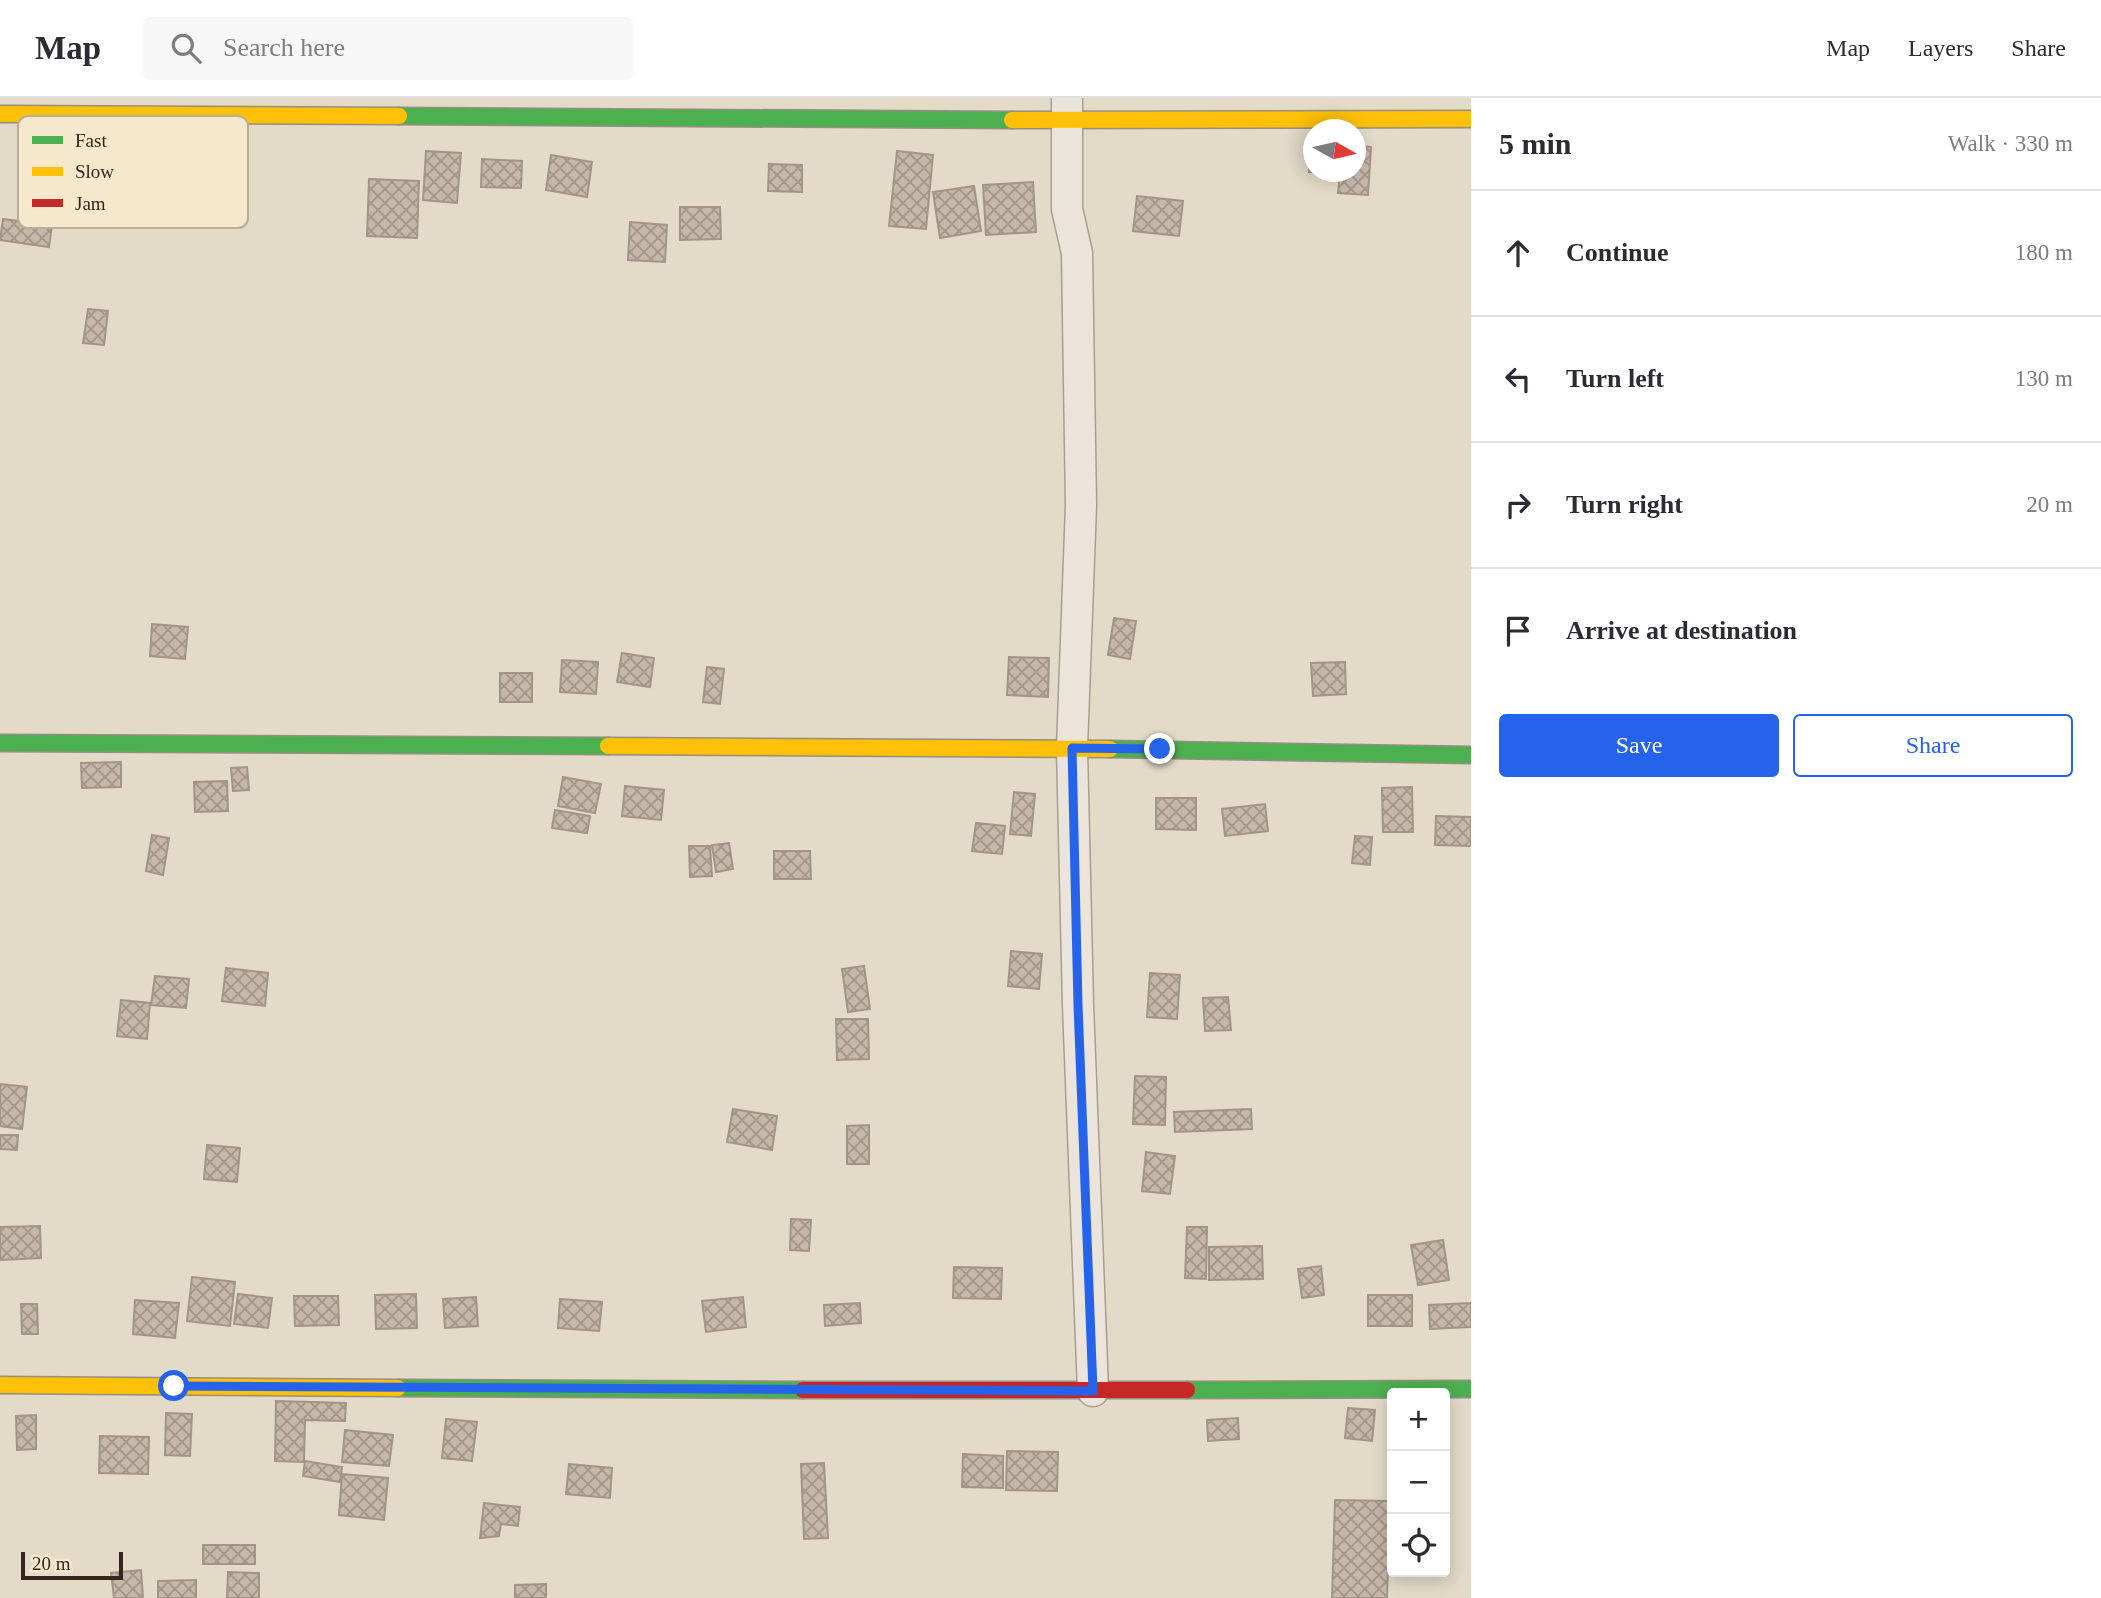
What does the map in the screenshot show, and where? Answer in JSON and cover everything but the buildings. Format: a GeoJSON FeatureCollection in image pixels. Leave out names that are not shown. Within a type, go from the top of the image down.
{"type":"FeatureCollection","features":[{"type":"Feature","properties":{"kind":"street"},"geometry":{"type":"LineString","coordinates":[[1067,109],[1067,209],[1077,254],[1081,505],[1072,748],[1078,1005],[1093,1391]]}},
{"type":"Feature","properties":{"kind":"street"},"geometry":{"type":"LineString","coordinates":[[0,114],[1067,109],[1471,119]]}},
{"type":"Feature","properties":{"kind":"street"},"geometry":{"type":"LineString","coordinates":[[0,743],[1072,748],[1471,755]]}},
{"type":"Feature","properties":{"kind":"street"},"geometry":{"type":"LineString","coordinates":[[0,1385],[1093,1391],[1471,1389]]}},
{"type":"Feature","properties":{"kind":"traffic: fast"},"geometry":{"type":"LineString","coordinates":[[399,116],[1012,120]]}},
{"type":"Feature","properties":{"kind":"traffic: fast"},"geometry":{"type":"LineString","coordinates":[[0,743],[608,746]]}},
{"type":"Feature","properties":{"kind":"traffic: fast"},"geometry":{"type":"LineString","coordinates":[[1110,749],[1471,755]]}},
{"type":"Feature","properties":{"kind":"traffic: fast"},"geometry":{"type":"LineString","coordinates":[[398,1388],[803,1390]]}},
{"type":"Feature","properties":{"kind":"traffic: fast"},"geometry":{"type":"LineString","coordinates":[[1187,1390],[1471,1389]]}},
{"type":"Feature","properties":{"kind":"traffic: slow"},"geometry":{"type":"LineString","coordinates":[[0,114],[399,116]]}},
{"type":"Feature","properties":{"kind":"traffic: slow"},"geometry":{"type":"LineString","coordinates":[[1012,120],[1471,119]]}},
{"type":"Feature","properties":{"kind":"traffic: slow"},"geometry":{"type":"LineString","coordinates":[[608,746],[1110,749]]}},
{"type":"Feature","properties":{"kind":"traffic: slow"},"geometry":{"type":"LineString","coordinates":[[0,1385],[398,1388]]}},
{"type":"Feature","properties":{"kind":"traffic: jam"},"geometry":{"type":"LineString","coordinates":[[803,1390],[1187,1390]]}},
{"type":"Feature","properties":{"kind":"route"},"geometry":{"type":"LineString","coordinates":[[174,1386],[1093,1391],[1078,1005],[1072,748],[1160,749]]}}]}
